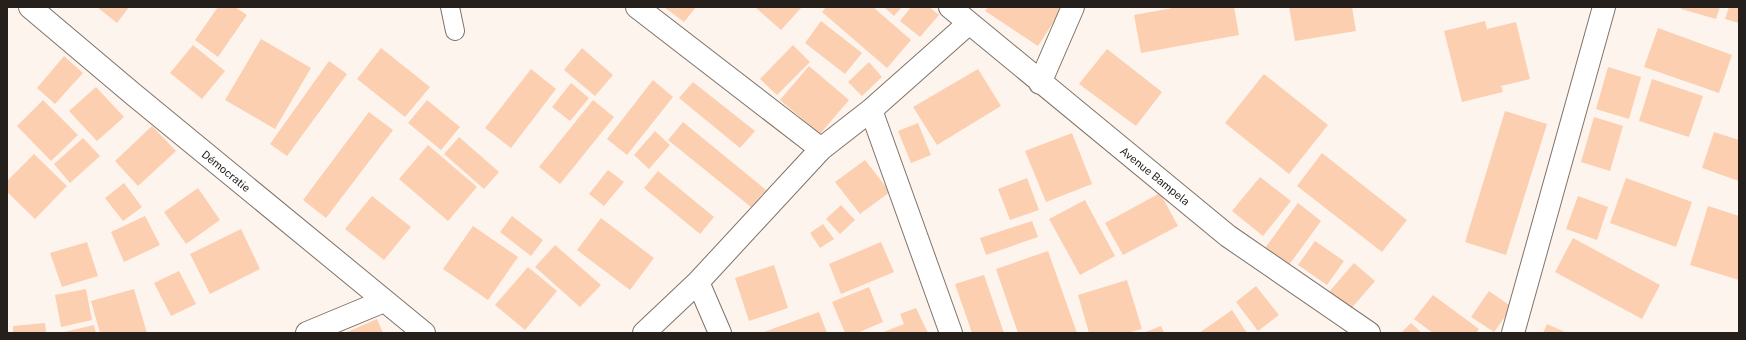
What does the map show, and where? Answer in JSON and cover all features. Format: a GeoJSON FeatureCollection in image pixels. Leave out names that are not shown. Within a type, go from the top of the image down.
{"type":"FeatureCollection","features":[{"type":"Feature","properties":{"kind":"street","name":"Démocratie"},"geometry":{"type":"LineString","coordinates":[[30,7],[139,99],[424,333]]}},
{"type":"Feature","properties":{"kind":"street"},"geometry":{"type":"LineString","coordinates":[[636,7],[821,149]]}},
{"type":"Feature","properties":{"kind":"street","name":"Avenue Bampela"},"geometry":{"type":"LineString","coordinates":[[950,7],[968,24],[1228,236],[1369,333]]}},
{"type":"Feature","properties":{"kind":"street"},"geometry":{"type":"LineString","coordinates":[[1040,83],[1073,7]]}},
{"type":"Feature","properties":{"kind":"street"},"geometry":{"type":"LineString","coordinates":[[1513,333],[1604,7]]}},
{"type":"Feature","properties":{"kind":"street"},"geometry":{"type":"LineString","coordinates":[[644,333],[698,282],[821,149],[871,110],[968,24]]}},
{"type":"Feature","properties":{"kind":"street"},"geometry":{"type":"LineString","coordinates":[[871,110],[951,333]]}},
{"type":"Feature","properties":{"kind":"street"},"geometry":{"type":"LineString","coordinates":[[698,282],[720,333]]}},
{"type":"Feature","properties":{"kind":"street"},"geometry":{"type":"LineString","coordinates":[[307,333],[384,301]]}},
{"type":"Feature","properties":{"kind":"lane"},"geometry":{"type":"LineString","coordinates":[[450,7],[455,30]]}},
{"type":"Feature","properties":{"kind":"building"},"geometry":{"type":"Polygon","coordinates":[[[97,7],[129,7],[117,23],[97,7]]]}},
{"type":"Feature","properties":{"kind":"building"},"geometry":{"type":"Polygon","coordinates":[[[218,7],[235,7],[247,15],[218,57],[195,40],[218,7]]]}},
{"type":"Feature","properties":{"kind":"building"},"geometry":{"type":"Polygon","coordinates":[[[664,7],[696,7],[684,22],[664,7]]]}},
{"type":"Feature","properties":{"kind":"building"},"geometry":{"type":"Polygon","coordinates":[[[755,7],[802,7],[781,30],[755,7]]]}},
{"type":"Feature","properties":{"kind":"building"},"geometry":{"type":"Polygon","coordinates":[[[826,7],[873,7],[911,40],[887,68],[822,12],[826,7]]]}},
{"type":"Feature","properties":{"kind":"building"},"geometry":{"type":"Polygon","coordinates":[[[884,7],[902,7],[894,16],[884,7]]]}},
{"type":"Feature","properties":{"kind":"building"},"geometry":{"type":"Polygon","coordinates":[[[911,7],[929,7],[939,15],[920,37],[900,21],[911,7]]]}},
{"type":"Feature","properties":{"kind":"building"},"geometry":{"type":"Polygon","coordinates":[[[988,7],[1057,7],[1061,10],[1038,46],[985,11],[988,7]]]}},
{"type":"Feature","properties":{"kind":"building"},"geometry":{"type":"Polygon","coordinates":[[[1178,7],[1234,7],[1239,35],[1141,53],[1134,15],[1178,7]]]}},
{"type":"Feature","properties":{"kind":"building"},"geometry":{"type":"Polygon","coordinates":[[[1289,7],[1352,7],[1356,31],[1295,41],[1289,7]]]}},
{"type":"Feature","properties":{"kind":"building"},"geometry":{"type":"Polygon","coordinates":[[[1681,7],[1720,7],[1716,19],[1681,9],[1681,7]]]}},
{"type":"Feature","properties":{"kind":"building"},"geometry":{"type":"Polygon","coordinates":[[[1729,7],[1739,7],[1739,23],[1725,19],[1729,7]]]}},
{"type":"Feature","properties":{"kind":"building"},"geometry":{"type":"Polygon","coordinates":[[[821,21],[862,53],[845,74],[805,43],[821,21]]]}},
{"type":"Feature","properties":{"kind":"building"},"geometry":{"type":"Polygon","coordinates":[[[1485,21],[1487,29],[1516,22],[1530,79],[1501,86],[1503,92],[1462,102],[1444,31],[1485,21]]]}},
{"type":"Feature","properties":{"kind":"building"},"geometry":{"type":"Polygon","coordinates":[[[1658,28],[1732,55],[1719,93],[1644,67],[1658,28]]]}},
{"type":"Feature","properties":{"kind":"building"},"geometry":{"type":"Polygon","coordinates":[[[261,39],[311,68],[275,129],[225,100],[261,39]]]}},
{"type":"Feature","properties":{"kind":"building"},"geometry":{"type":"Polygon","coordinates":[[[193,45],[225,71],[202,99],[170,73],[193,45]]]}},
{"type":"Feature","properties":{"kind":"building"},"geometry":{"type":"Polygon","coordinates":[[[793,45],[810,62],[777,95],[760,79],[793,45]]]}},
{"type":"Feature","properties":{"kind":"building"},"geometry":{"type":"Polygon","coordinates":[[[381,48],[430,87],[405,117],[357,79],[381,48]]]}},
{"type":"Feature","properties":{"kind":"building"},"geometry":{"type":"Polygon","coordinates":[[[582,48],[613,75],[595,96],[564,70],[582,48]]]}},
{"type":"Feature","properties":{"kind":"building"},"geometry":{"type":"Polygon","coordinates":[[[1107,49],[1162,92],[1136,126],[1079,84],[1107,49]]]}},
{"type":"Feature","properties":{"kind":"building"},"geometry":{"type":"Polygon","coordinates":[[[64,56],[83,73],[55,104],[37,88],[64,56]]]}},
{"type":"Feature","properties":{"kind":"building"},"geometry":{"type":"Polygon","coordinates":[[[329,61],[347,74],[287,156],[270,144],[329,61]]]}},
{"type":"Feature","properties":{"kind":"building"},"geometry":{"type":"Polygon","coordinates":[[[869,62],[882,77],[862,96],[848,82],[869,62]]]}},
{"type":"Feature","properties":{"kind":"building"},"geometry":{"type":"Polygon","coordinates":[[[809,66],[849,100],[820,134],[780,100],[809,66]]]}},
{"type":"Feature","properties":{"kind":"building"},"geometry":{"type":"Polygon","coordinates":[[[1608,67],[1641,77],[1629,119],[1596,109],[1608,67]]]}},
{"type":"Feature","properties":{"kind":"building"},"geometry":{"type":"Polygon","coordinates":[[[531,69],[556,89],[511,148],[485,128],[531,69]]]}},
{"type":"Feature","properties":{"kind":"building"},"geometry":{"type":"Polygon","coordinates":[[[978,69],[1001,106],[937,145],[913,107],[978,69]]]}},
{"type":"Feature","properties":{"kind":"building"},"geometry":{"type":"Polygon","coordinates":[[[1264,74],[1328,125],[1289,174],[1225,123],[1264,74]]]}},
{"type":"Feature","properties":{"kind":"building"},"geometry":{"type":"Polygon","coordinates":[[[1652,79],[1703,96],[1689,137],[1639,121],[1652,79]]]}},
{"type":"Feature","properties":{"kind":"building"},"geometry":{"type":"Polygon","coordinates":[[[653,80],[673,97],[627,155],[607,139],[653,80]]]}},
{"type":"Feature","properties":{"kind":"building"},"geometry":{"type":"Polygon","coordinates":[[[693,82],[755,131],[740,148],[679,98],[693,82]]]}},
{"type":"Feature","properties":{"kind":"building"},"geometry":{"type":"Polygon","coordinates":[[[571,83],[589,98],[570,121],[552,107],[571,83]]]}},
{"type":"Feature","properties":{"kind":"building"},"geometry":{"type":"Polygon","coordinates":[[[96,87],[124,117],[97,141],[69,111],[96,87]]]}},
{"type":"Feature","properties":{"kind":"building"},"geometry":{"type":"Polygon","coordinates":[[[43,100],[78,135],[51,161],[17,126],[43,100]]]}},
{"type":"Feature","properties":{"kind":"building"},"geometry":{"type":"Polygon","coordinates":[[[427,100],[460,127],[441,150],[408,123],[427,100]]]}},
{"type":"Feature","properties":{"kind":"building"},"geometry":{"type":"Polygon","coordinates":[[[593,100],[614,117],[560,184],[539,167],[593,100]]]}},
{"type":"Feature","properties":{"kind":"building"},"geometry":{"type":"Polygon","coordinates":[[[1505,111],[1547,124],[1506,255],[1465,242],[1505,111]]]}},
{"type":"Feature","properties":{"kind":"building"},"geometry":{"type":"Polygon","coordinates":[[[369,112],[393,130],[326,218],[303,200],[369,112]]]}},
{"type":"Feature","properties":{"kind":"building"},"geometry":{"type":"Polygon","coordinates":[[[1594,117],[1623,126],[1610,171],[1581,162],[1594,117]]]}},
{"type":"Feature","properties":{"kind":"building"},"geometry":{"type":"Polygon","coordinates":[[[683,122],[766,190],[751,207],[668,140],[683,122]]]}},
{"type":"Feature","properties":{"kind":"building"},"geometry":{"type":"Polygon","coordinates":[[[918,123],[931,155],[911,163],[898,131],[918,123]]]}},
{"type":"Feature","properties":{"kind":"building"},"geometry":{"type":"Polygon","coordinates":[[[152,126],[176,151],[138,186],[115,161],[152,126]]]}},
{"type":"Feature","properties":{"kind":"building"},"geometry":{"type":"Polygon","coordinates":[[[655,131],[670,145],[649,169],[634,155],[655,131]]]}},
{"type":"Feature","properties":{"kind":"building"},"geometry":{"type":"Polygon","coordinates":[[[1714,132],[1739,140],[1739,181],[1702,168],[1714,132]]]}},
{"type":"Feature","properties":{"kind":"building"},"geometry":{"type":"Polygon","coordinates":[[[1072,133],[1092,184],[1046,202],[1025,151],[1072,133]]]}},
{"type":"Feature","properties":{"kind":"building"},"geometry":{"type":"Polygon","coordinates":[[[459,137],[499,172],[484,189],[444,154],[459,137]]]}},
{"type":"Feature","properties":{"kind":"building"},"geometry":{"type":"Polygon","coordinates":[[[83,138],[100,156],[70,183],[54,164],[83,138]]]}},
{"type":"Feature","properties":{"kind":"building"},"geometry":{"type":"Polygon","coordinates":[[[428,145],[477,187],[448,221],[399,179],[428,145]]]}},
{"type":"Feature","properties":{"kind":"building"},"geometry":{"type":"Polygon","coordinates":[[[1322,153],[1407,220],[1382,252],[1297,186],[1322,153]]]}},
{"type":"Feature","properties":{"kind":"building"},"geometry":{"type":"Polygon","coordinates":[[[34,154],[67,186],[35,219],[7,192],[7,181],[34,154]]]}},
{"type":"Feature","properties":{"kind":"building"},"geometry":{"type":"Polygon","coordinates":[[[865,160],[890,192],[860,214],[835,182],[865,160]]]}},
{"type":"Feature","properties":{"kind":"building"},"geometry":{"type":"Polygon","coordinates":[[[608,170],[624,182],[604,206],[589,194],[608,170]]]}},
{"type":"Feature","properties":{"kind":"building"},"geometry":{"type":"Polygon","coordinates":[[[658,171],[714,217],[700,234],[644,188],[658,171]]]}},
{"type":"Feature","properties":{"kind":"building"},"geometry":{"type":"Polygon","coordinates":[[[1260,177],[1291,201],[1263,236],[1232,211],[1260,177]]]}},
{"type":"Feature","properties":{"kind":"building"},"geometry":{"type":"Polygon","coordinates":[[[1027,178],[1039,210],[1010,220],[998,189],[1027,178]]]}},
{"type":"Feature","properties":{"kind":"building"},"geometry":{"type":"Polygon","coordinates":[[[1626,178],[1692,202],[1676,247],[1610,223],[1626,178]]]}},
{"type":"Feature","properties":{"kind":"building"},"geometry":{"type":"Polygon","coordinates":[[[124,183],[142,207],[123,221],[105,198],[124,183]]]}},
{"type":"Feature","properties":{"kind":"building"},"geometry":{"type":"Polygon","coordinates":[[[198,188],[220,220],[186,244],[164,212],[198,188]]]}},
{"type":"Feature","properties":{"kind":"building"},"geometry":{"type":"Polygon","coordinates":[[[1160,193],[1178,226],[1123,255],[1105,223],[1160,193]]]}},
{"type":"Feature","properties":{"kind":"building"},"geometry":{"type":"Polygon","coordinates":[[[372,196],[411,227],[384,260],[345,229],[372,196]]]}},
{"type":"Feature","properties":{"kind":"building"},"geometry":{"type":"Polygon","coordinates":[[[1578,196],[1608,207],[1597,240],[1566,229],[1578,196]]]}},
{"type":"Feature","properties":{"kind":"building"},"geometry":{"type":"Polygon","coordinates":[[[1085,200],[1115,256],[1080,275],[1049,219],[1085,200]]]}},
{"type":"Feature","properties":{"kind":"building"},"geometry":{"type":"Polygon","coordinates":[[[1298,203],[1321,221],[1289,265],[1265,248],[1298,203]]]}},
{"type":"Feature","properties":{"kind":"building"},"geometry":{"type":"Polygon","coordinates":[[[841,205],[855,220],[840,234],[826,219],[841,205]]]}},
{"type":"Feature","properties":{"kind":"building"},"geometry":{"type":"Polygon","coordinates":[[[1708,206],[1739,216],[1739,280],[1690,265],[1708,206]]]}},
{"type":"Feature","properties":{"kind":"building"},"geometry":{"type":"Polygon","coordinates":[[[145,216],[160,245],[124,262],[111,232],[145,216]]]}},
{"type":"Feature","properties":{"kind":"building"},"geometry":{"type":"Polygon","coordinates":[[[512,216],[543,240],[531,256],[500,232],[512,216]]]}},
{"type":"Feature","properties":{"kind":"building"},"geometry":{"type":"Polygon","coordinates":[[[601,218],[654,258],[630,290],[577,250],[601,218]]]}},
{"type":"Feature","properties":{"kind":"building"},"geometry":{"type":"Polygon","coordinates":[[[1032,221],[1038,237],[986,255],[980,238],[1032,221]]]}},
{"type":"Feature","properties":{"kind":"building"},"geometry":{"type":"Polygon","coordinates":[[[823,224],[834,239],[820,248],[810,233],[823,224]]]}},
{"type":"Feature","properties":{"kind":"building"},"geometry":{"type":"Polygon","coordinates":[[[473,226],[518,257],[488,300],[443,269],[473,226]]]}},
{"type":"Feature","properties":{"kind":"building"},"geometry":{"type":"Polygon","coordinates":[[[241,229],[260,269],[210,294],[190,254],[241,229]]]}},
{"type":"Feature","properties":{"kind":"building"},"geometry":{"type":"Polygon","coordinates":[[[1573,238],[1660,285],[1642,319],[1555,272],[1573,238]]]}},
{"type":"Feature","properties":{"kind":"building"},"geometry":{"type":"Polygon","coordinates":[[[1315,241],[1344,261],[1327,285],[1298,265],[1315,241]]]}},
{"type":"Feature","properties":{"kind":"building"},"geometry":{"type":"Polygon","coordinates":[[[87,242],[98,276],[62,287],[50,253],[87,242]]]}},
{"type":"Feature","properties":{"kind":"building"},"geometry":{"type":"Polygon","coordinates":[[[881,242],[894,272],[841,294],[829,264],[881,242]]]}},
{"type":"Feature","properties":{"kind":"building"},"geometry":{"type":"Polygon","coordinates":[[[555,245],[601,285],[580,307],[535,267],[555,245]]]}},
{"type":"Feature","properties":{"kind":"building"},"geometry":{"type":"Polygon","coordinates":[[[1048,251],[1077,333],[1018,333],[996,269],[1048,251]]]}},
{"type":"Feature","properties":{"kind":"building"},"geometry":{"type":"Polygon","coordinates":[[[1354,263],[1375,281],[1350,310],[1329,292],[1354,263]]]}},
{"type":"Feature","properties":{"kind":"building"},"geometry":{"type":"Polygon","coordinates":[[[774,265],[788,308],[749,321],[735,278],[774,265]]]}},
{"type":"Feature","properties":{"kind":"building"},"geometry":{"type":"Polygon","coordinates":[[[528,267],[557,291],[525,330],[495,305],[528,267]]]}},
{"type":"Feature","properties":{"kind":"building"},"geometry":{"type":"Polygon","coordinates":[[[179,271],[196,304],[171,316],[154,283],[179,271]]]}},
{"type":"Feature","properties":{"kind":"building"},"geometry":{"type":"Polygon","coordinates":[[[984,275],[1004,333],[972,333],[955,284],[984,275]]]}},
{"type":"Feature","properties":{"kind":"building"},"geometry":{"type":"Polygon","coordinates":[[[1127,280],[1142,329],[1127,333],[1089,333],[1078,295],[1127,280]]]}},
{"type":"Feature","properties":{"kind":"building"},"geometry":{"type":"Polygon","coordinates":[[[1256,286],[1279,315],[1258,331],[1236,302],[1256,286]]]}},
{"type":"Feature","properties":{"kind":"building"},"geometry":{"type":"Polygon","coordinates":[[[869,287],[883,322],[857,333],[845,333],[832,302],[869,287]]]}},
{"type":"Feature","properties":{"kind":"building"},"geometry":{"type":"Polygon","coordinates":[[[86,289],[92,320],[61,327],[55,295],[86,289]]]}},
{"type":"Feature","properties":{"kind":"building"},"geometry":{"type":"Polygon","coordinates":[[[134,289],[147,333],[100,333],[91,301],[134,289]]]}},
{"type":"Feature","properties":{"kind":"building"},"geometry":{"type":"Polygon","coordinates":[[[1489,291],[1512,307],[1494,332],[1471,317],[1489,291]]]}},
{"type":"Feature","properties":{"kind":"building"},"geometry":{"type":"Polygon","coordinates":[[[1433,295],[1479,329],[1476,333],[1433,333],[1414,319],[1433,295]]]}},
{"type":"Feature","properties":{"kind":"building"},"geometry":{"type":"Polygon","coordinates":[[[916,308],[928,333],[881,333],[904,324],[900,314],[916,308]]]}},
{"type":"Feature","properties":{"kind":"building"},"geometry":{"type":"Polygon","coordinates":[[[1232,310],[1247,333],[1199,333],[1232,310]]]}},
{"type":"Feature","properties":{"kind":"building"},"geometry":{"type":"Polygon","coordinates":[[[819,312],[827,333],[764,332],[819,312]]]}},
{"type":"Feature","properties":{"kind":"building"},"geometry":{"type":"Polygon","coordinates":[[[377,319],[383,333],[345,333],[377,319]]]}},
{"type":"Feature","properties":{"kind":"building"},"geometry":{"type":"Polygon","coordinates":[[[45,323],[46,333],[13,333],[13,326],[45,323]]]}},
{"type":"Feature","properties":{"kind":"building"},"geometry":{"type":"Polygon","coordinates":[[[1411,323],[1422,333],[1401,333],[1411,323]]]}},
{"type":"Feature","properties":{"kind":"building"},"geometry":{"type":"Polygon","coordinates":[[[1547,324],[1567,333],[1543,333],[1547,324]]]}},
{"type":"Feature","properties":{"kind":"building"},"geometry":{"type":"Polygon","coordinates":[[[94,325],[96,333],[64,333],[64,332],[94,325]]]}},
{"type":"Feature","properties":{"kind":"building"},"geometry":{"type":"Polygon","coordinates":[[[1161,326],[1164,333],[1143,333],[1161,326]]]}}]}
